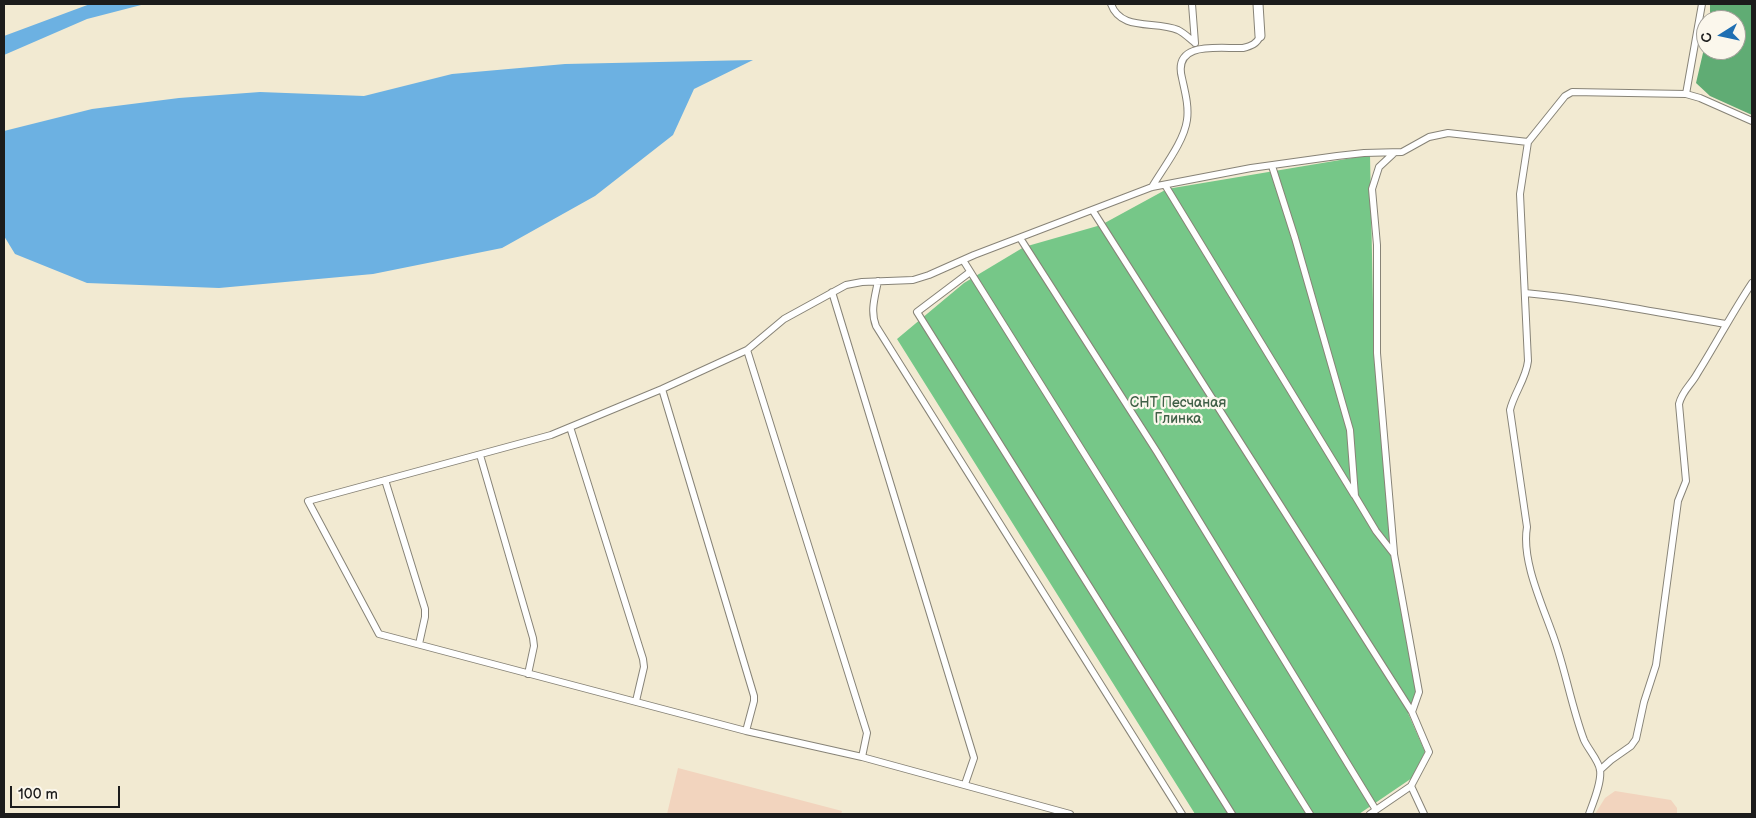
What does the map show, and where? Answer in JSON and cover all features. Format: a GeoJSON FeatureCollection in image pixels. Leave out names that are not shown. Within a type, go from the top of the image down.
{"type":"FeatureCollection","features":[{"type":"Feature","properties":{"kind":"street"},"geometry":{"type":"LineString","coordinates":[[1111,4],[1119,17],[1130,22],[1178,30],[1194,42]]}},
{"type":"Feature","properties":{"kind":"street"},"geometry":{"type":"LineString","coordinates":[[1192,4],[1194,42],[1197,49]]}},
{"type":"Feature","properties":{"kind":"street"},"geometry":{"type":"LineString","coordinates":[[1152,187],[1182,138],[1187,120],[1186,93],[1180,68],[1187,54],[1197,49],[1243,48],[1254,44],[1260,36],[1258,4]]}},
{"type":"Feature","properties":{"kind":"street"},"geometry":{"type":"LineString","coordinates":[[1686,94],[1702,4]]}},
{"type":"Feature","properties":{"kind":"street"},"geometry":{"type":"LineString","coordinates":[[1589,814],[1598,786],[1600,770],[1585,740],[1555,641],[1539,596],[1526,548],[1527,527],[1510,410],[1512,401],[1527,371],[1528,361],[1520,194],[1528,142],[1565,96],[1572,92],[1686,94],[1700,98],[1752,121]]}},
{"type":"Feature","properties":{"kind":"street"},"geometry":{"type":"LineString","coordinates":[[1070,814],[862,757],[746,730],[378,634],[308,501],[551,435],[662,389],[747,350],[784,319],[846,285],[862,282],[913,280],[1152,187],[1252,168],[1346,154],[1394,153],[1409,149],[1429,137],[1448,133],[1528,142]]}},
{"type":"Feature","properties":{"kind":"street"},"geometry":{"type":"LineString","coordinates":[[1394,153],[1379,167],[1372,189],[1377,245],[1377,353],[1394,554],[1419,692],[1412,712]]}},
{"type":"Feature","properties":{"kind":"street"},"geometry":{"type":"LineString","coordinates":[[1272,166],[1350,430],[1355,496]]}},
{"type":"Feature","properties":{"kind":"street"},"geometry":{"type":"LineString","coordinates":[[1164,185],[1376,531],[1394,554]]}},
{"type":"Feature","properties":{"kind":"street"},"geometry":{"type":"LineString","coordinates":[[1020,238],[1157,452],[1373,812],[1411,786],[1429,752],[1412,712],[1093,211]]}},
{"type":"Feature","properties":{"kind":"street"},"geometry":{"type":"LineString","coordinates":[[963,260],[1105,490],[1310,814]]}},
{"type":"Feature","properties":{"kind":"street"},"geometry":{"type":"LineString","coordinates":[[970,272],[918,312],[1232,814]]}},
{"type":"Feature","properties":{"kind":"street"},"geometry":{"type":"LineString","coordinates":[[878,281],[872,307],[872,317],[876,326],[1182,814]]}},
{"type":"Feature","properties":{"kind":"street"},"geometry":{"type":"LineString","coordinates":[[1600,770],[1636,739],[1644,702],[1656,664],[1678,501],[1686,481],[1679,404],[1681,394],[1696,377],[1752,283]]}},
{"type":"Feature","properties":{"kind":"street"},"geometry":{"type":"LineString","coordinates":[[832,292],[974,758],[965,784]]}},
{"type":"Feature","properties":{"kind":"street"},"geometry":{"type":"LineString","coordinates":[[1525,293],[1576,298],[1726,324]]}},
{"type":"Feature","properties":{"kind":"street"},"geometry":{"type":"LineString","coordinates":[[747,350],[866,733],[862,757]]}},
{"type":"Feature","properties":{"kind":"street"},"geometry":{"type":"LineString","coordinates":[[662,389],[754,696],[746,730]]}},
{"type":"Feature","properties":{"kind":"street"},"geometry":{"type":"LineString","coordinates":[[570,427],[643,659],[644,667],[636,701]]}},
{"type":"Feature","properties":{"kind":"street"},"geometry":{"type":"LineString","coordinates":[[480,455],[533,638],[534,646],[528,674]]}},
{"type":"Feature","properties":{"kind":"street"},"geometry":{"type":"LineString","coordinates":[[385,480],[425,609],[419,644]]}},
{"type":"Feature","properties":{"kind":"street"},"geometry":{"type":"LineString","coordinates":[[1411,786],[1424,814]]}},
{"type":"Feature","properties":{"kind":"shaded area"},"geometry":{"type":"Polygon","coordinates":[[[678,768],[842,811],[841,814],[667,814],[678,768]]]}},
{"type":"Feature","properties":{"kind":"shaded area"},"geometry":{"type":"Polygon","coordinates":[[[1615,791],[1671,800],[1677,808],[1677,814],[1595,814],[1605,798],[1615,791]]]}},
{"type":"Feature","properties":{"kind":"green space"},"geometry":{"type":"Polygon","coordinates":[[[1710,4],[1752,4],[1752,115],[1710,96],[1696,83],[1701,60],[1746,60],[1746,10],[1710,10],[1710,4]]]}},
{"type":"Feature","properties":{"kind":"green space","name":"СНТ Песчаная Глинка"},"geometry":{"type":"Polygon","coordinates":[[[1370,155],[1374,354],[1392,557],[1417,693],[1408,713],[1425,752],[1412,778],[1359,814],[1195,814],[897,339],[964,283],[1024,247],[1101,225],[1167,189],[1370,155]]]}},
{"type":"Feature","properties":{"kind":"water"},"geometry":{"type":"Polygon","coordinates":[[[90,4],[145,4],[87,19],[4,55],[4,36],[90,4]]]}},
{"type":"Feature","properties":{"kind":"water"},"geometry":{"type":"Polygon","coordinates":[[[753,60],[694,89],[673,135],[595,196],[502,248],[373,274],[219,288],[87,283],[15,254],[4,236],[4,131],[92,109],[179,98],[260,92],[364,96],[452,74],[565,64],[753,60]]]}}]}
